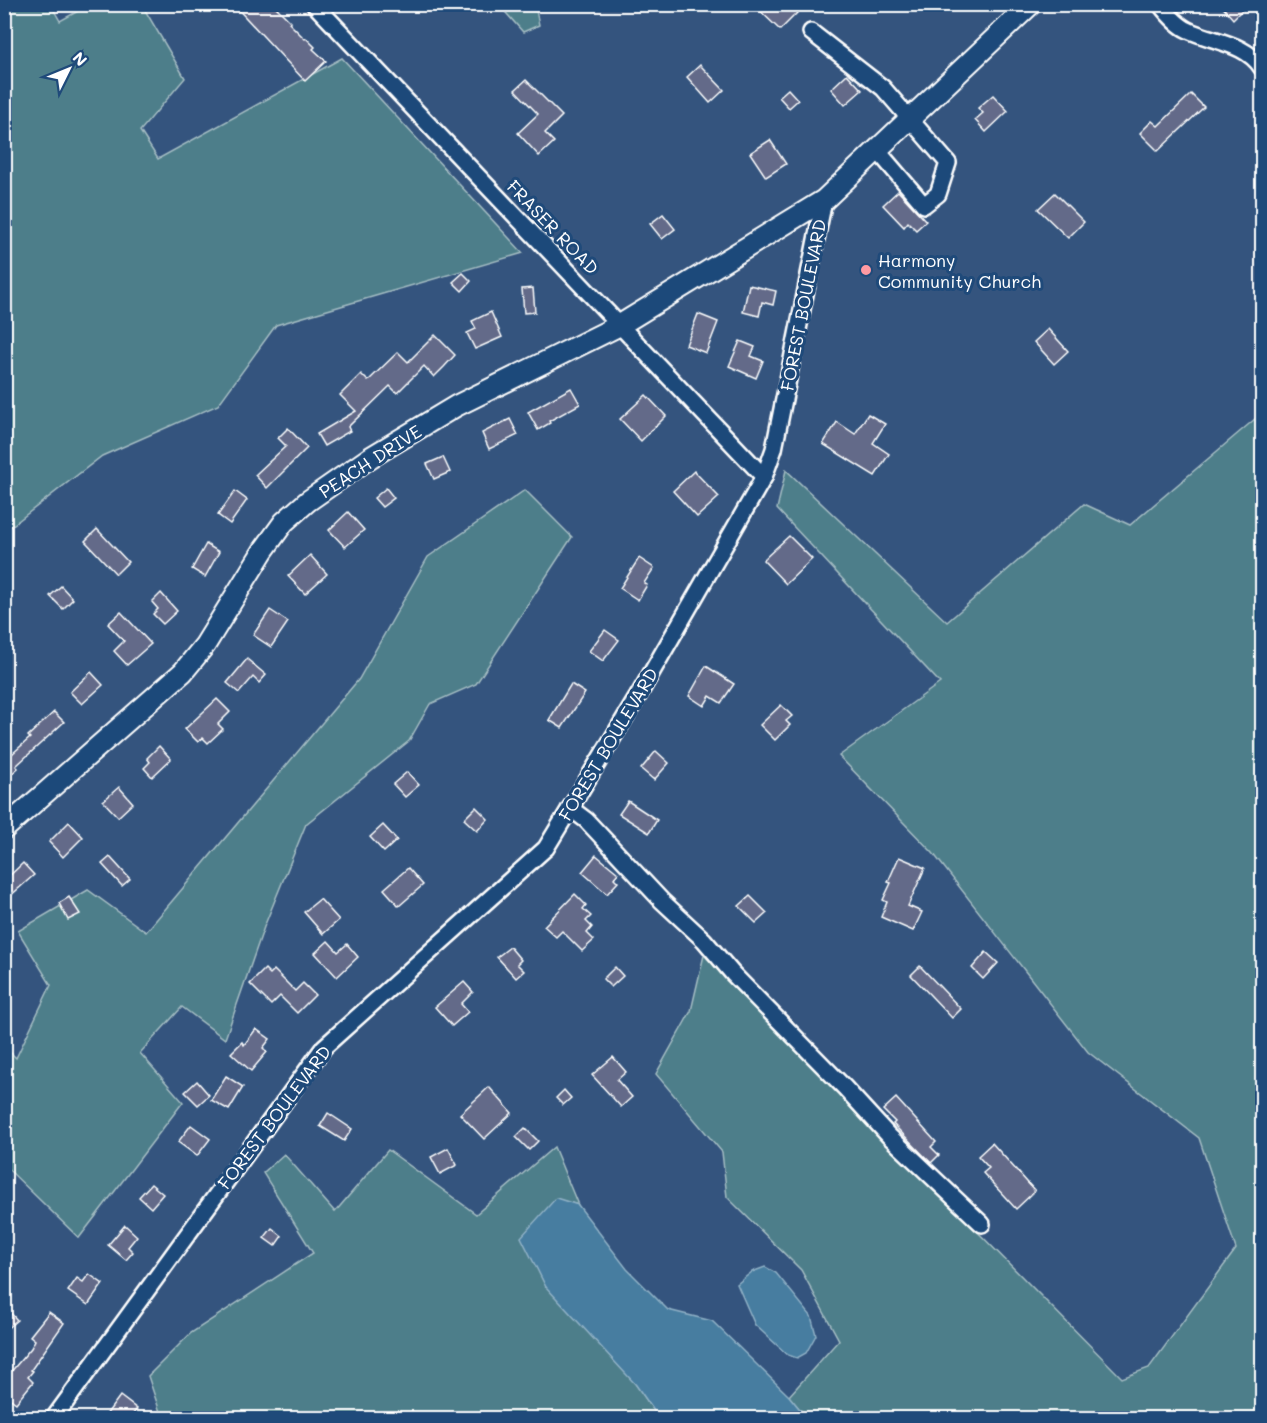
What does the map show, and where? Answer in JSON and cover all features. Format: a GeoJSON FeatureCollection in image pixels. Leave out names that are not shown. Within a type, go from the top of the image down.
{"type":"FeatureCollection","features":[{"type":"Feature","properties":{"kind":"main road","name":"FOREST BOULEVARD"},"geometry":{"type":"LineString","coordinates":[[824,200],[1031,4]]}},
{"type":"Feature","properties":{"kind":"main road","name":"PEACH DRIVE"},"geometry":{"type":"LineString","coordinates":[[4,829],[183,672],[205,645],[263,551],[284,522],[308,501],[371,457],[456,406],[620,325],[824,200]]}},
{"type":"Feature","properties":{"kind":"street","name":"FRASER ROAD"},"geometry":{"type":"LineString","coordinates":[[314,4],[764,477]]}},
{"type":"Feature","properties":{"kind":"street"},"geometry":{"type":"LineString","coordinates":[[1160,4],[1186,30],[1232,44],[1263,68]]}},
{"type":"Feature","properties":{"kind":"street"},"geometry":{"type":"LineString","coordinates":[[811,32],[883,88],[948,163],[938,194],[924,205],[877,150]]}},
{"type":"Feature","properties":{"kind":"street","name":"FOREST BOULEVARD"},"geometry":{"type":"LineString","coordinates":[[54,1419],[324,1047],[546,848],[638,696],[764,477],[776,437],[824,200]]}},
{"type":"Feature","properties":{"kind":"street"},"geometry":{"type":"LineString","coordinates":[[570,808],[586,820],[662,901],[704,940],[733,974],[889,1136],[982,1224]]}},
{"type":"Feature","properties":{"kind":"green space"},"geometry":{"type":"Polygon","coordinates":[[[5,5],[51,5],[60,21],[89,5],[142,5],[185,78],[140,131],[158,159],[342,58],[523,253],[276,325],[218,405],[102,456],[5,531],[5,5]]]}},
{"type":"Feature","properties":{"kind":"green space"},"geometry":{"type":"Polygon","coordinates":[[[499,5],[535,5],[539,25],[523,32],[499,5]]]}},
{"type":"Feature","properties":{"kind":"green space"},"geometry":{"type":"Polygon","coordinates":[[[1262,413],[1262,1418],[807,1418],[789,1396],[839,1340],[801,1270],[727,1197],[722,1152],[656,1074],[691,1011],[704,955],[1122,1378],[1149,1368],[1236,1249],[1199,1138],[1088,1052],[933,853],[839,756],[940,683],[777,509],[786,470],[947,622],[1084,504],[1130,525],[1262,413]]]}},
{"type":"Feature","properties":{"kind":"green space"},"geometry":{"type":"Polygon","coordinates":[[[525,490],[572,537],[476,684],[430,704],[409,741],[306,824],[264,927],[225,1039],[182,1007],[140,1053],[183,1102],[79,1238],[6,1167],[5,1170],[5,1047],[16,1058],[51,985],[18,931],[88,890],[146,932],[359,679],[428,557],[525,490]]]}},
{"type":"Feature","properties":{"kind":"green space"},"geometry":{"type":"Polygon","coordinates":[[[554,1147],[578,1205],[556,1199],[636,1385],[659,1418],[162,1418],[148,1376],[191,1333],[313,1253],[263,1173],[284,1154],[335,1212],[388,1150],[476,1214],[554,1147]]]}},
{"type":"Feature","properties":{"kind":"water"},"geometry":{"type":"Polygon","coordinates":[[[556,1198],[578,1205],[627,1269],[668,1310],[712,1321],[789,1396],[807,1418],[659,1418],[636,1385],[546,1287],[521,1237],[556,1198]]]}},
{"type":"Feature","properties":{"kind":"water"},"geometry":{"type":"Polygon","coordinates":[[[765,1267],[776,1273],[811,1316],[816,1335],[806,1353],[797,1358],[788,1355],[755,1325],[737,1284],[752,1272],[765,1267]]]}},
{"type":"Feature","properties":{"kind":"building"},"geometry":{"type":"Polygon","coordinates":[[[233,4],[273,4],[326,61],[305,81],[233,4]]]}},
{"type":"Feature","properties":{"kind":"building"},"geometry":{"type":"Polygon","coordinates":[[[753,4],[806,4],[780,30],[753,4]]]}},
{"type":"Feature","properties":{"kind":"building"},"geometry":{"type":"Polygon","coordinates":[[[1220,4],[1248,4],[1233,19],[1220,4]]]}},
{"type":"Feature","properties":{"kind":"building"},"geometry":{"type":"Polygon","coordinates":[[[700,65],[724,90],[710,103],[687,77],[700,65]]]}},
{"type":"Feature","properties":{"kind":"building"},"geometry":{"type":"Polygon","coordinates":[[[847,74],[862,90],[845,105],[831,89],[847,74]]]}},
{"type":"Feature","properties":{"kind":"building"},"geometry":{"type":"Polygon","coordinates":[[[526,80],[562,116],[545,133],[554,142],[539,156],[518,133],[538,114],[515,90],[526,80]]]}},
{"type":"Feature","properties":{"kind":"building"},"geometry":{"type":"Polygon","coordinates":[[[788,89],[798,100],[789,108],[779,97],[788,89]]]}},
{"type":"Feature","properties":{"kind":"building"},"geometry":{"type":"Polygon","coordinates":[[[1191,94],[1204,107],[1158,151],[1140,133],[1152,121],[1158,126],[1191,94]]]}},
{"type":"Feature","properties":{"kind":"building"},"geometry":{"type":"Polygon","coordinates":[[[993,95],[1008,111],[986,132],[975,120],[983,113],[978,108],[993,95]]]}},
{"type":"Feature","properties":{"kind":"building"},"geometry":{"type":"Polygon","coordinates":[[[770,140],[786,164],[766,177],[750,153],[770,140]]]}},
{"type":"Feature","properties":{"kind":"building"},"geometry":{"type":"Polygon","coordinates":[[[898,191],[926,221],[916,230],[908,222],[904,227],[883,205],[898,191]]]}},
{"type":"Feature","properties":{"kind":"building"},"geometry":{"type":"Polygon","coordinates":[[[1055,193],[1084,222],[1068,238],[1038,209],[1055,193]]]}},
{"type":"Feature","properties":{"kind":"building"},"geometry":{"type":"Polygon","coordinates":[[[663,214],[675,229],[662,239],[650,224],[663,214]]]}},
{"type":"Feature","properties":{"kind":"building"},"geometry":{"type":"Polygon","coordinates":[[[463,273],[471,281],[462,291],[453,282],[463,273]]]}},
{"type":"Feature","properties":{"kind":"building"},"geometry":{"type":"Polygon","coordinates":[[[749,285],[776,291],[773,305],[762,302],[759,316],[743,312],[749,285]]]}},
{"type":"Feature","properties":{"kind":"building"},"geometry":{"type":"Polygon","coordinates":[[[533,288],[535,312],[524,313],[522,289],[533,288]]]}},
{"type":"Feature","properties":{"kind":"building"},"geometry":{"type":"Polygon","coordinates":[[[491,312],[502,337],[475,349],[467,333],[476,329],[472,321],[491,312]]]}},
{"type":"Feature","properties":{"kind":"building"},"geometry":{"type":"Polygon","coordinates":[[[698,314],[718,322],[706,353],[686,345],[698,314]]]}},
{"type":"Feature","properties":{"kind":"building"},"geometry":{"type":"Polygon","coordinates":[[[1048,329],[1068,351],[1054,364],[1034,342],[1048,329]]]}},
{"type":"Feature","properties":{"kind":"building"},"geometry":{"type":"Polygon","coordinates":[[[435,335],[455,355],[434,377],[424,366],[397,393],[390,386],[348,427],[350,431],[324,446],[317,434],[356,411],[340,395],[361,374],[368,381],[398,352],[408,362],[435,335]]]}},
{"type":"Feature","properties":{"kind":"building"},"geometry":{"type":"Polygon","coordinates":[[[740,341],[755,347],[751,356],[763,361],[756,378],[729,366],[740,341]]]}},
{"type":"Feature","properties":{"kind":"building"},"geometry":{"type":"Polygon","coordinates":[[[571,388],[580,404],[549,421],[550,423],[538,430],[528,412],[571,388]]]}},
{"type":"Feature","properties":{"kind":"building"},"geometry":{"type":"Polygon","coordinates":[[[646,395],[666,416],[641,441],[620,419],[646,395]]]}},
{"type":"Feature","properties":{"kind":"building"},"geometry":{"type":"Polygon","coordinates":[[[868,414],[885,424],[873,443],[889,454],[875,476],[823,444],[837,422],[855,434],[868,414]]]}},
{"type":"Feature","properties":{"kind":"building"},"geometry":{"type":"Polygon","coordinates":[[[510,419],[518,435],[489,449],[482,433],[510,419]]]}},
{"type":"Feature","properties":{"kind":"building"},"geometry":{"type":"Polygon","coordinates":[[[288,428],[307,448],[267,488],[255,475],[286,446],[278,438],[288,428]]]}},
{"type":"Feature","properties":{"kind":"building"},"geometry":{"type":"Polygon","coordinates":[[[443,457],[450,472],[434,479],[427,464],[443,457]]]}},
{"type":"Feature","properties":{"kind":"building"},"geometry":{"type":"Polygon","coordinates":[[[694,471],[719,497],[697,517],[673,491],[694,471]]]}},
{"type":"Feature","properties":{"kind":"building"},"geometry":{"type":"Polygon","coordinates":[[[386,488],[394,498],[382,507],[374,498],[386,488]]]}},
{"type":"Feature","properties":{"kind":"building"},"geometry":{"type":"Polygon","coordinates":[[[235,491],[247,500],[230,524],[218,515],[235,491]]]}},
{"type":"Feature","properties":{"kind":"building"},"geometry":{"type":"Polygon","coordinates":[[[348,512],[364,530],[345,547],[329,530],[348,512]]]}},
{"type":"Feature","properties":{"kind":"building"},"geometry":{"type":"Polygon","coordinates":[[[97,529],[128,562],[116,574],[85,541],[97,529]]]}},
{"type":"Feature","properties":{"kind":"building"},"geometry":{"type":"Polygon","coordinates":[[[789,536],[812,559],[786,584],[763,560],[789,536]]]}},
{"type":"Feature","properties":{"kind":"building"},"geometry":{"type":"Polygon","coordinates":[[[206,544],[219,552],[205,577],[192,569],[206,544]]]}},
{"type":"Feature","properties":{"kind":"building"},"geometry":{"type":"Polygon","coordinates":[[[310,555],[327,574],[305,594],[288,576],[310,555]]]}},
{"type":"Feature","properties":{"kind":"building"},"geometry":{"type":"Polygon","coordinates":[[[639,558],[654,568],[644,583],[647,585],[638,600],[620,588],[639,558]]]}},
{"type":"Feature","properties":{"kind":"building"},"geometry":{"type":"Polygon","coordinates":[[[61,586],[73,599],[63,609],[50,596],[61,586]]]}},
{"type":"Feature","properties":{"kind":"building"},"geometry":{"type":"Polygon","coordinates":[[[161,593],[177,611],[163,624],[153,614],[158,609],[152,602],[161,593]]]}},
{"type":"Feature","properties":{"kind":"building"},"geometry":{"type":"Polygon","coordinates":[[[270,610],[288,622],[271,647],[253,635],[270,610]]]}},
{"type":"Feature","properties":{"kind":"building"},"geometry":{"type":"Polygon","coordinates":[[[121,612],[151,644],[127,665],[114,651],[124,641],[108,624],[121,612]]]}},
{"type":"Feature","properties":{"kind":"building"},"geometry":{"type":"Polygon","coordinates":[[[605,630],[619,640],[603,661],[589,651],[605,630]]]}},
{"type":"Feature","properties":{"kind":"building"},"geometry":{"type":"Polygon","coordinates":[[[247,659],[266,675],[259,683],[253,677],[239,693],[227,683],[247,659]]]}},
{"type":"Feature","properties":{"kind":"building"},"geometry":{"type":"Polygon","coordinates":[[[706,666],[734,684],[721,703],[710,696],[704,706],[689,696],[706,666]]]}},
{"type":"Feature","properties":{"kind":"building"},"geometry":{"type":"Polygon","coordinates":[[[91,672],[103,685],[82,704],[70,692],[91,672]]]}},
{"type":"Feature","properties":{"kind":"building"},"geometry":{"type":"Polygon","coordinates":[[[571,684],[585,693],[562,728],[549,720],[571,684]]]}},
{"type":"Feature","properties":{"kind":"building"},"geometry":{"type":"Polygon","coordinates":[[[217,699],[230,712],[218,724],[223,729],[208,743],[203,738],[198,742],[185,729],[217,699]]]}},
{"type":"Feature","properties":{"kind":"building"},"geometry":{"type":"Polygon","coordinates":[[[781,705],[792,716],[786,721],[790,725],[775,740],[760,725],[781,705]]]}},
{"type":"Feature","properties":{"kind":"building"},"geometry":{"type":"Polygon","coordinates":[[[54,712],[64,722],[16,766],[18,768],[4,781],[4,761],[54,712]]]}},
{"type":"Feature","properties":{"kind":"building"},"geometry":{"type":"Polygon","coordinates":[[[159,746],[171,759],[152,777],[144,768],[150,762],[147,758],[159,746]]]}},
{"type":"Feature","properties":{"kind":"building"},"geometry":{"type":"Polygon","coordinates":[[[656,751],[669,763],[654,780],[641,769],[656,751]]]}},
{"type":"Feature","properties":{"kind":"building"},"geometry":{"type":"Polygon","coordinates":[[[407,772],[419,785],[405,797],[393,784],[407,772]]]}},
{"type":"Feature","properties":{"kind":"building"},"geometry":{"type":"Polygon","coordinates":[[[119,787],[133,803],[118,817],[103,801],[119,787]]]}},
{"type":"Feature","properties":{"kind":"building"},"geometry":{"type":"Polygon","coordinates":[[[628,801],[657,820],[649,833],[619,814],[628,801]]]}},
{"type":"Feature","properties":{"kind":"building"},"geometry":{"type":"Polygon","coordinates":[[[476,807],[488,819],[477,831],[464,819],[476,807]]]}},
{"type":"Feature","properties":{"kind":"building"},"geometry":{"type":"Polygon","coordinates":[[[69,822],[83,837],[63,857],[49,842],[69,822]]]}},
{"type":"Feature","properties":{"kind":"building"},"geometry":{"type":"Polygon","coordinates":[[[383,825],[397,840],[384,852],[370,837],[383,825]]]}},
{"type":"Feature","properties":{"kind":"building"},"geometry":{"type":"Polygon","coordinates":[[[596,855],[618,873],[614,878],[618,882],[607,894],[582,872],[596,855]]]}},
{"type":"Feature","properties":{"kind":"building"},"geometry":{"type":"Polygon","coordinates":[[[110,857],[130,879],[122,886],[102,864],[110,857]]]}},
{"type":"Feature","properties":{"kind":"building"},"geometry":{"type":"Polygon","coordinates":[[[899,857],[925,868],[908,906],[922,912],[913,931],[881,917],[887,902],[883,900],[891,883],[888,882],[899,857]]]}},
{"type":"Feature","properties":{"kind":"building"},"geometry":{"type":"Polygon","coordinates":[[[23,863],[34,875],[9,897],[4,892],[4,881],[23,863]]]}},
{"type":"Feature","properties":{"kind":"building"},"geometry":{"type":"Polygon","coordinates":[[[408,868],[423,885],[399,906],[384,889],[408,868]]]}},
{"type":"Feature","properties":{"kind":"building"},"geometry":{"type":"Polygon","coordinates":[[[575,894],[586,905],[583,909],[591,916],[586,921],[592,927],[587,933],[594,940],[582,951],[562,931],[556,937],[544,926],[575,894]]]}},
{"type":"Feature","properties":{"kind":"building"},"geometry":{"type":"Polygon","coordinates":[[[750,896],[767,913],[756,923],[739,906],[750,896]]]}},
{"type":"Feature","properties":{"kind":"building"},"geometry":{"type":"Polygon","coordinates":[[[69,897],[80,914],[68,920],[59,903],[69,897]]]}},
{"type":"Feature","properties":{"kind":"building"},"geometry":{"type":"Polygon","coordinates":[[[320,899],[339,920],[323,934],[304,912],[320,899]]]}},
{"type":"Feature","properties":{"kind":"building"},"geometry":{"type":"Polygon","coordinates":[[[328,941],[338,952],[347,944],[358,957],[337,977],[315,953],[328,941]]]}},
{"type":"Feature","properties":{"kind":"building"},"geometry":{"type":"Polygon","coordinates":[[[510,947],[521,960],[517,964],[524,971],[516,978],[497,957],[510,947]]]}},
{"type":"Feature","properties":{"kind":"building"},"geometry":{"type":"Polygon","coordinates":[[[986,952],[998,963],[983,979],[972,968],[986,952]]]}},
{"type":"Feature","properties":{"kind":"building"},"geometry":{"type":"Polygon","coordinates":[[[920,966],[961,1009],[952,1018],[911,975],[920,966]]]}},
{"type":"Feature","properties":{"kind":"building"},"geometry":{"type":"Polygon","coordinates":[[[615,967],[623,976],[611,987],[603,979],[615,967]]]}},
{"type":"Feature","properties":{"kind":"building"},"geometry":{"type":"Polygon","coordinates":[[[265,969],[270,974],[274,970],[295,991],[303,983],[315,995],[297,1013],[280,996],[271,1005],[250,984],[265,969]]]}},
{"type":"Feature","properties":{"kind":"building"},"geometry":{"type":"Polygon","coordinates":[[[464,982],[473,992],[461,1004],[468,1012],[452,1026],[435,1007],[464,982]]]}},
{"type":"Feature","properties":{"kind":"building"},"geometry":{"type":"Polygon","coordinates":[[[256,1029],[270,1039],[263,1048],[267,1052],[251,1071],[231,1053],[242,1042],[244,1045],[256,1029]]]}},
{"type":"Feature","properties":{"kind":"building"},"geometry":{"type":"Polygon","coordinates":[[[613,1057],[626,1072],[617,1080],[632,1097],[621,1107],[592,1075],[613,1057]]]}},
{"type":"Feature","properties":{"kind":"building"},"geometry":{"type":"Polygon","coordinates":[[[226,1076],[243,1087],[229,1110],[211,1100],[226,1076]]]}},
{"type":"Feature","properties":{"kind":"building"},"geometry":{"type":"Polygon","coordinates":[[[197,1081],[209,1095],[198,1105],[185,1092],[197,1081]]]}},
{"type":"Feature","properties":{"kind":"building"},"geometry":{"type":"Polygon","coordinates":[[[489,1087],[512,1113],[484,1139],[460,1114],[489,1087]]]}},
{"type":"Feature","properties":{"kind":"building"},"geometry":{"type":"Polygon","coordinates":[[[564,1090],[571,1098],[563,1105],[556,1098],[564,1090]]]}},
{"type":"Feature","properties":{"kind":"building"},"geometry":{"type":"Polygon","coordinates":[[[896,1098],[936,1142],[931,1147],[939,1155],[931,1163],[893,1124],[895,1122],[883,1110],[896,1098]]]}},
{"type":"Feature","properties":{"kind":"building"},"geometry":{"type":"Polygon","coordinates":[[[328,1113],[352,1129],[344,1141],[320,1126],[328,1113]]]}},
{"type":"Feature","properties":{"kind":"building"},"geometry":{"type":"Polygon","coordinates":[[[191,1125],[210,1139],[197,1156],[178,1142],[191,1125]]]}},
{"type":"Feature","properties":{"kind":"building"},"geometry":{"type":"Polygon","coordinates":[[[525,1128],[538,1141],[529,1150],[516,1137],[525,1128]]]}},
{"type":"Feature","properties":{"kind":"building"},"geometry":{"type":"Polygon","coordinates":[[[992,1143],[1035,1191],[1016,1209],[983,1173],[989,1168],[978,1156],[992,1143]]]}},
{"type":"Feature","properties":{"kind":"building"},"geometry":{"type":"Polygon","coordinates":[[[448,1148],[457,1165],[440,1174],[431,1157],[448,1148]]]}},
{"type":"Feature","properties":{"kind":"building"},"geometry":{"type":"Polygon","coordinates":[[[151,1184],[163,1194],[151,1208],[139,1197],[151,1184]]]}},
{"type":"Feature","properties":{"kind":"building"},"geometry":{"type":"Polygon","coordinates":[[[125,1225],[137,1236],[128,1247],[133,1252],[126,1260],[108,1245],[125,1225]]]}},
{"type":"Feature","properties":{"kind":"building"},"geometry":{"type":"Polygon","coordinates":[[[272,1228],[282,1236],[275,1246],[264,1238],[272,1228]]]}},
{"type":"Feature","properties":{"kind":"building"},"geometry":{"type":"Polygon","coordinates":[[[89,1274],[103,1284],[88,1305],[68,1291],[77,1278],[83,1282],[89,1274]]]}},
{"type":"Feature","properties":{"kind":"building"},"geometry":{"type":"Polygon","coordinates":[[[4,1306],[17,1320],[4,1331],[4,1306]]]}},
{"type":"Feature","properties":{"kind":"building"},"geometry":{"type":"Polygon","coordinates":[[[49,1312],[64,1323],[31,1370],[33,1371],[28,1377],[33,1382],[16,1403],[4,1394],[4,1380],[31,1348],[35,1340],[30,1336],[49,1312]]]}},
{"type":"Feature","properties":{"kind":"building"},"geometry":{"type":"Polygon","coordinates":[[[120,1396],[137,1409],[129,1419],[103,1419],[120,1396]]]}},
{"type":"Feature","properties":{"kind":"place","name":"Harmony Community Church"},"geometry":{"type":"Point","coordinates":[866,270]}}]}
